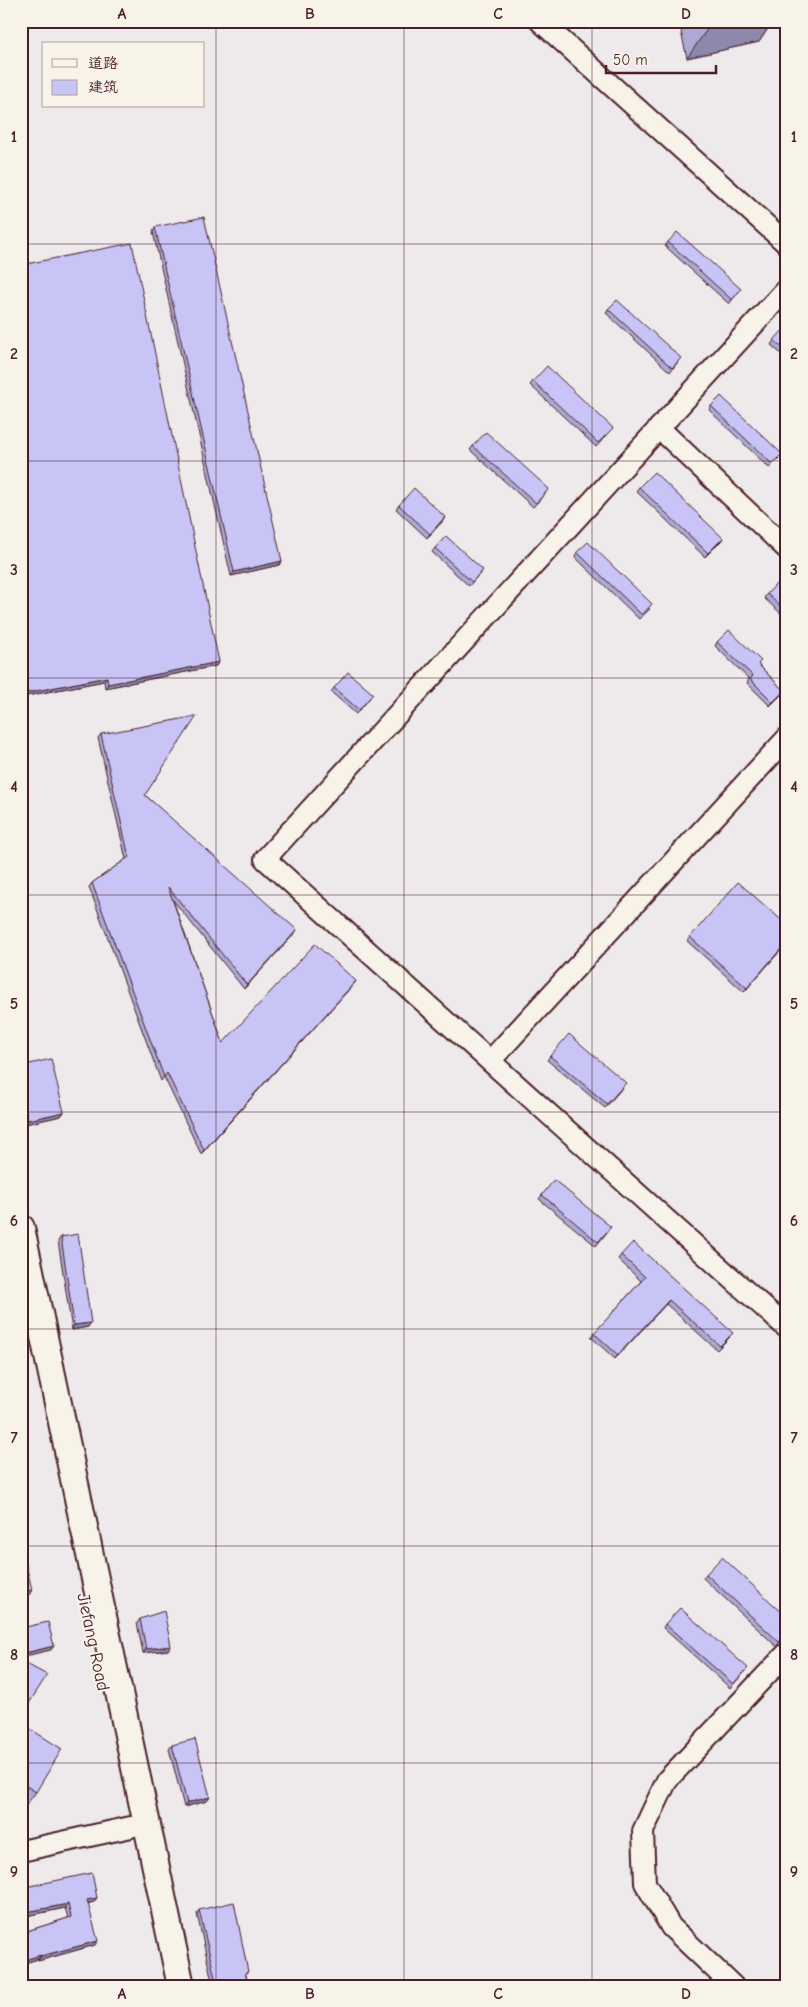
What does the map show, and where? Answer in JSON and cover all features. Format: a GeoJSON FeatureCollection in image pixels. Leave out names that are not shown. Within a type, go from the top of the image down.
{"type":"FeatureCollection","features":[{"type":"Feature","properties":{"kind":"main road"},"geometry":{"type":"LineString","coordinates":[[21,1228],[181,1986]]}},
{"type":"Feature","properties":{"kind":"main road","name":"Jiefang Road"},"geometry":{"type":"LineString","coordinates":[[21,1298],[164,1986]]}},
{"type":"Feature","properties":{"kind":"street"},"geometry":{"type":"LineString","coordinates":[[540,21],[787,244]]}},
{"type":"Feature","properties":{"kind":"street"},"geometry":{"type":"LineString","coordinates":[[787,288],[265,859],[787,1328]]}},
{"type":"Feature","properties":{"kind":"street"},"geometry":{"type":"LineString","coordinates":[[659,428],[787,548]]}},
{"type":"Feature","properties":{"kind":"street"},"geometry":{"type":"LineString","coordinates":[[490,1061],[787,738]]}},
{"type":"Feature","properties":{"kind":"street"},"geometry":{"type":"LineString","coordinates":[[733,1986],[671,1928],[644,1883],[643,1831],[667,1780],[787,1652]]}},
{"type":"Feature","properties":{"kind":"street"},"geometry":{"type":"LineString","coordinates":[[21,1851],[131,1827]]}},
{"type":"Feature","properties":{"kind":"building"},"geometry":{"type":"Polygon","coordinates":[[[204,217],[282,561],[234,572],[155,227],[204,217]]]}},
{"type":"Feature","properties":{"kind":"building"},"geometry":{"type":"Polygon","coordinates":[[[677,232],[741,289],[732,300],[668,242],[677,232]]]}},
{"type":"Feature","properties":{"kind":"building"},"geometry":{"type":"Polygon","coordinates":[[[132,243],[219,662],[108,684],[107,677],[21,694],[21,265],[132,243]]]}},
{"type":"Feature","properties":{"kind":"building"},"geometry":{"type":"Polygon","coordinates":[[[617,300],[681,358],[672,368],[608,309],[617,300]]]}},
{"type":"Feature","properties":{"kind":"building"},"geometry":{"type":"Polygon","coordinates":[[[785,328],[787,330],[787,352],[774,340],[785,328]]]}},
{"type":"Feature","properties":{"kind":"building"},"geometry":{"type":"Polygon","coordinates":[[[547,366],[613,428],[598,443],[533,381],[547,366]]]}},
{"type":"Feature","properties":{"kind":"building"},"geometry":{"type":"Polygon","coordinates":[[[721,396],[782,454],[772,464],[711,406],[721,396]]]}},
{"type":"Feature","properties":{"kind":"building"},"geometry":{"type":"Polygon","coordinates":[[[486,432],[549,489],[536,503],[473,446],[486,432]]]}},
{"type":"Feature","properties":{"kind":"building"},"geometry":{"type":"Polygon","coordinates":[[[654,472],[723,538],[708,553],[639,487],[654,472]]]}},
{"type":"Feature","properties":{"kind":"building"},"geometry":{"type":"Polygon","coordinates":[[[414,488],[445,517],[430,534],[399,505],[414,488]]]}},
{"type":"Feature","properties":{"kind":"building"},"geometry":{"type":"Polygon","coordinates":[[[446,536],[483,570],[472,582],[435,548],[446,536]]]}},
{"type":"Feature","properties":{"kind":"building"},"geometry":{"type":"Polygon","coordinates":[[[588,542],[652,604],[642,615],[577,552],[588,542]]]}},
{"type":"Feature","properties":{"kind":"building"},"geometry":{"type":"Polygon","coordinates":[[[779,581],[787,588],[787,612],[767,594],[779,581]]]}},
{"type":"Feature","properties":{"kind":"building"},"geometry":{"type":"Polygon","coordinates":[[[729,630],[761,661],[758,664],[784,691],[773,702],[750,679],[753,676],[717,642],[729,630]]]}},
{"type":"Feature","properties":{"kind":"building"},"geometry":{"type":"Polygon","coordinates":[[[348,672],[373,694],[359,710],[334,688],[348,672]]]}},
{"type":"Feature","properties":{"kind":"building"},"geometry":{"type":"Polygon","coordinates":[[[197,716],[145,795],[297,930],[247,985],[168,887],[223,1043],[315,944],[356,981],[204,1150],[167,1073],[164,1077],[92,883],[129,857],[101,734],[197,716]]]}},
{"type":"Feature","properties":{"kind":"building"},"geometry":{"type":"Polygon","coordinates":[[[738,882],[787,925],[787,942],[747,988],[690,937],[738,882]]]}},
{"type":"Feature","properties":{"kind":"building"},"geometry":{"type":"Polygon","coordinates":[[[569,1034],[626,1083],[607,1104],[550,1056],[569,1034]]]}},
{"type":"Feature","properties":{"kind":"building"},"geometry":{"type":"Polygon","coordinates":[[[51,1059],[64,1112],[28,1120],[21,1092],[21,1066],[51,1059]]]}},
{"type":"Feature","properties":{"kind":"building"},"geometry":{"type":"Polygon","coordinates":[[[554,1180],[611,1227],[598,1242],[542,1195],[554,1180]]]}},
{"type":"Feature","properties":{"kind":"building"},"geometry":{"type":"Polygon","coordinates":[[[78,1234],[91,1323],[74,1325],[61,1237],[78,1234]]]}},
{"type":"Feature","properties":{"kind":"building"},"geometry":{"type":"Polygon","coordinates":[[[633,1242],[733,1333],[720,1346],[669,1300],[618,1355],[594,1333],[645,1277],[621,1255],[633,1242]]]}},
{"type":"Feature","properties":{"kind":"building"},"geometry":{"type":"Polygon","coordinates":[[[21,1543],[32,1590],[21,1592],[21,1543]]]}},
{"type":"Feature","properties":{"kind":"building"},"geometry":{"type":"Polygon","coordinates":[[[722,1557],[787,1617],[787,1634],[779,1642],[706,1574],[722,1557]]]}},
{"type":"Feature","properties":{"kind":"building"},"geometry":{"type":"Polygon","coordinates":[[[680,1608],[748,1668],[733,1684],[665,1624],[680,1608]]]}},
{"type":"Feature","properties":{"kind":"building"},"geometry":{"type":"Polygon","coordinates":[[[164,1611],[171,1646],[146,1649],[140,1619],[164,1611]]]}},
{"type":"Feature","properties":{"kind":"building"},"geometry":{"type":"Polygon","coordinates":[[[48,1622],[54,1646],[21,1654],[21,1628],[48,1622]]]}},
{"type":"Feature","properties":{"kind":"building"},"geometry":{"type":"Polygon","coordinates":[[[21,1661],[47,1675],[21,1716],[21,1661]]]}},
{"type":"Feature","properties":{"kind":"building"},"geometry":{"type":"Polygon","coordinates":[[[21,1723],[62,1749],[36,1792],[21,1783],[21,1723]]]}},
{"type":"Feature","properties":{"kind":"building"},"geometry":{"type":"Polygon","coordinates":[[[195,1739],[210,1797],[187,1803],[172,1745],[195,1739]]]}},
{"type":"Feature","properties":{"kind":"building"},"geometry":{"type":"Polygon","coordinates":[[[92,1873],[97,1898],[87,1900],[98,1941],[21,1961],[21,1933],[71,1917],[68,1904],[21,1913],[21,1888],[92,1873]]]}},
{"type":"Feature","properties":{"kind":"building"},"geometry":{"type":"Polygon","coordinates":[[[234,1902],[248,1972],[245,1973],[249,1986],[217,1986],[199,1910],[234,1902]]]}},
{"type":"Feature","properties":{"kind":"building"},"geometry":{"type":"Polygon","coordinates":[[[71,1981],[72,1986],[41,1986],[71,1981]]]}}]}
